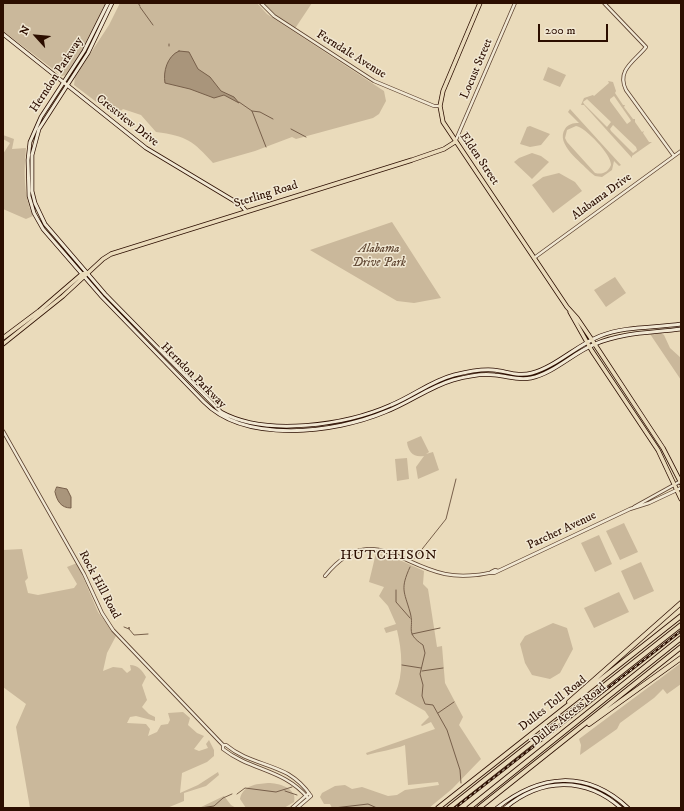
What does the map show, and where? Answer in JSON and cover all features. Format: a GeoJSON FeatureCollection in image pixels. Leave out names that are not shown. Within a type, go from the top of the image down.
{"type":"FeatureCollection","features":[{"type":"Feature","properties":{"kind":"highway"},"geometry":{"type":"LineString","coordinates":[[559,712],[681,603]]}},
{"type":"Feature","properties":{"kind":"highway","name":"Dulles Toll Road"},"geometry":{"type":"LineString","coordinates":[[439,808],[681,616]]}},
{"type":"Feature","properties":{"kind":"highway","name":"Dulles Access Road"},"geometry":{"type":"LineString","coordinates":[[448,808],[681,626]]}},
{"type":"Feature","properties":{"kind":"highway","name":"Dulles Access Road"},"geometry":{"type":"LineString","coordinates":[[469,808],[681,638]]}},
{"type":"Feature","properties":{"kind":"highway"},"geometry":{"type":"LineString","coordinates":[[479,808],[681,647]]}},
{"type":"Feature","properties":{"kind":"highway"},"geometry":{"type":"LineString","coordinates":[[562,742],[681,658]]}},
{"type":"Feature","properties":{"kind":"main road","name":"Herndon Parkway"},"geometry":{"type":"LineString","coordinates":[[108,3],[84,51],[43,121],[36,138],[32,160],[33,195],[36,208],[45,224],[105,294],[215,407],[233,418],[269,424],[310,426],[346,420],[381,410],[436,382],[467,372],[488,370],[513,374],[532,373],[587,342],[613,332],[681,324]]}},
{"type":"Feature","properties":{"kind":"main road","name":"Herndon Parkway"},"geometry":{"type":"LineString","coordinates":[[112,3],[90,49],[39,121],[32,137],[28,160],[29,196],[32,209],[40,225],[83,276],[213,411],[231,421],[258,427],[307,430],[344,425],[387,412],[434,387],[461,378],[487,374],[516,379],[533,378],[589,346],[623,335],[681,328]]}},
{"type":"Feature","properties":{"kind":"main road","name":"Elden Street"},"geometry":{"type":"LineString","coordinates":[[480,3],[444,88],[440,106],[443,122],[570,312],[589,346],[655,446],[681,499]]}},
{"type":"Feature","properties":{"kind":"main road","name":"Crestview Drive"},"geometry":{"type":"LineString","coordinates":[[3,34],[146,148],[241,205],[246,211]]}},
{"type":"Feature","properties":{"kind":"main road","name":"Sterling Road"},"geometry":{"type":"LineString","coordinates":[[87,273],[106,256],[116,252],[433,153],[455,142]]}},
{"type":"Feature","properties":{"kind":"main road"},"geometry":{"type":"LineString","coordinates":[[3,338],[87,273]]}},
{"type":"Feature","properties":{"kind":"main road"},"geometry":{"type":"LineString","coordinates":[[3,344],[46,311],[83,276]]}},
{"type":"Feature","properties":{"kind":"main road","name":"Elden Street"},"geometry":{"type":"LineString","coordinates":[[570,312],[577,318],[595,344],[659,443],[681,482]]}},
{"type":"Feature","properties":{"kind":"main road"},"geometry":{"type":"LineString","coordinates":[[497,808],[516,794],[533,786],[564,780],[580,782],[596,787],[613,796],[628,808]]}},
{"type":"Feature","properties":{"kind":"main road"},"geometry":{"type":"LineString","coordinates":[[505,808],[520,797],[534,790],[562,785],[581,786],[594,790],[610,799],[621,808]]}},
{"type":"Feature","properties":{"kind":"street","name":"Ferndale Avenue"},"geometry":{"type":"LineString","coordinates":[[261,3],[274,16],[374,82],[434,106],[440,106]]}},
{"type":"Feature","properties":{"kind":"street","name":"Locust Street"},"geometry":{"type":"LineString","coordinates":[[455,142],[515,3]]}},
{"type":"Feature","properties":{"kind":"street"},"geometry":{"type":"LineString","coordinates":[[604,3],[646,47],[625,69],[624,84],[626,90],[674,156]]}},
{"type":"Feature","properties":{"kind":"street","name":"Alabama Drive"},"geometry":{"type":"LineString","coordinates":[[534,258],[681,151]]}},
{"type":"Feature","properties":{"kind":"street","name":"Rock Hill Road"},"geometry":{"type":"LineString","coordinates":[[3,432],[84,574],[106,620],[141,661],[223,745],[223,749],[236,758],[284,778],[294,784],[307,797],[310,794],[289,775],[250,760],[226,745],[223,745]]}},
{"type":"Feature","properties":{"kind":"street","name":"Parcher Avenue"},"geometry":{"type":"LineString","coordinates":[[325,576],[337,564],[350,555],[364,550],[378,549],[392,553],[444,574],[470,576],[491,572],[496,573],[632,508],[681,482]]}},
{"type":"Feature","properties":{"kind":"street","name":"Parcher Avenue"},"geometry":{"type":"LineString","coordinates":[[632,508],[649,503],[681,488]]}},
{"type":"Feature","properties":{"kind":"street"},"geometry":{"type":"LineString","coordinates":[[292,808],[307,797]]}},
{"type":"Feature","properties":{"kind":"street"},"geometry":{"type":"LineString","coordinates":[[297,808],[307,797]]}},
{"type":"Feature","properties":{"kind":"green space"},"geometry":{"type":"Polygon","coordinates":[[[3,3],[111,3],[104,6],[87,43],[66,75],[62,76],[3,31],[3,3]]]}},
{"type":"Feature","properties":{"kind":"green space"},"geometry":{"type":"Polygon","coordinates":[[[120,3],[257,3],[267,14],[384,91],[386,101],[379,114],[373,118],[296,139],[292,137],[255,151],[213,163],[200,149],[189,141],[175,135],[156,132],[141,115],[123,109],[115,116],[74,85],[75,77],[109,25],[120,3]]]}},
{"type":"Feature","properties":{"kind":"green space"},"geometry":{"type":"Polygon","coordinates":[[[262,3],[312,3],[294,30],[274,16],[262,3]]]}},
{"type":"Feature","properties":{"kind":"green space"},"geometry":{"type":"Polygon","coordinates":[[[548,67],[566,75],[560,87],[543,80],[548,67]]]}},
{"type":"Feature","properties":{"kind":"green space"},"geometry":{"type":"Polygon","coordinates":[[[608,81],[613,82],[616,91],[615,93],[623,105],[625,105],[624,107],[633,119],[635,119],[635,122],[642,132],[644,131],[643,133],[649,142],[652,142],[632,156],[632,158],[584,105],[581,105],[584,98],[594,96],[609,83],[608,81]],[[614,96],[610,99],[610,101],[627,124],[631,121],[614,96]],[[587,99],[583,102],[607,127],[611,122],[587,99]],[[613,125],[610,129],[633,153],[637,150],[636,147],[613,125]]]}},
{"type":"Feature","properties":{"kind":"green space"},"geometry":{"type":"Polygon","coordinates":[[[570,109],[621,165],[619,166],[614,161],[612,170],[602,177],[595,176],[575,158],[563,141],[563,135],[566,127],[571,124],[579,123],[568,112],[570,109]],[[576,126],[567,130],[565,138],[567,142],[595,173],[600,174],[605,172],[611,165],[610,160],[597,142],[576,126]]]}},
{"type":"Feature","properties":{"kind":"green space"},"geometry":{"type":"Polygon","coordinates":[[[530,126],[550,134],[541,145],[530,147],[520,144],[527,127],[530,126]]]}},
{"type":"Feature","properties":{"kind":"green space"},"geometry":{"type":"Polygon","coordinates":[[[3,135],[14,139],[12,149],[26,148],[26,191],[27,200],[33,216],[26,219],[3,209],[3,154],[10,143],[3,139],[3,135]]]}},
{"type":"Feature","properties":{"kind":"green space"},"geometry":{"type":"Polygon","coordinates":[[[532,153],[541,156],[549,162],[532,179],[514,162],[519,158],[532,153]]]}},
{"type":"Feature","properties":{"kind":"green space"},"geometry":{"type":"Polygon","coordinates":[[[559,173],[575,182],[582,191],[553,213],[532,185],[543,177],[559,173]]]}},
{"type":"Feature","properties":{"kind":"green space","name":"Alabama Drive Park"},"geometry":{"type":"Polygon","coordinates":[[[392,222],[441,298],[414,303],[397,301],[310,250],[392,222]]]}},
{"type":"Feature","properties":{"kind":"green space"},"geometry":{"type":"Polygon","coordinates":[[[615,277],[626,293],[606,307],[594,290],[615,277]]]}},
{"type":"Feature","properties":{"kind":"green space"},"geometry":{"type":"Polygon","coordinates":[[[661,333],[664,335],[670,348],[681,358],[681,380],[650,334],[661,333]]]}},
{"type":"Feature","properties":{"kind":"green space"},"geometry":{"type":"Polygon","coordinates":[[[421,436],[429,452],[426,454],[433,452],[439,470],[418,479],[416,467],[424,456],[414,455],[410,451],[407,442],[421,436]]]}},
{"type":"Feature","properties":{"kind":"green space"},"geometry":{"type":"Polygon","coordinates":[[[407,458],[409,479],[397,481],[395,459],[407,458]]]}},
{"type":"Feature","properties":{"kind":"green space"},"geometry":{"type":"Polygon","coordinates":[[[624,523],[638,552],[620,560],[606,531],[624,523]]]}},
{"type":"Feature","properties":{"kind":"green space"},"geometry":{"type":"Polygon","coordinates":[[[599,535],[612,564],[595,572],[581,543],[599,535]]]}},
{"type":"Feature","properties":{"kind":"green space"},"geometry":{"type":"Polygon","coordinates":[[[22,549],[28,578],[25,581],[28,593],[38,595],[74,588],[77,584],[67,567],[77,563],[98,612],[116,636],[107,653],[103,671],[113,667],[122,668],[127,673],[131,670],[130,665],[133,665],[140,668],[146,677],[142,685],[147,700],[142,707],[149,714],[155,717],[155,721],[136,716],[130,717],[127,723],[146,724],[150,729],[148,736],[157,732],[161,725],[168,724],[170,720],[168,713],[183,712],[190,718],[188,725],[197,733],[204,736],[194,749],[199,751],[208,748],[206,744],[209,740],[214,750],[214,756],[207,762],[182,773],[180,793],[198,785],[218,772],[219,775],[206,786],[184,793],[184,801],[167,808],[30,808],[16,727],[26,704],[3,687],[3,550],[22,549]]]}},
{"type":"Feature","properties":{"kind":"green space"},"geometry":{"type":"Polygon","coordinates":[[[376,553],[393,557],[424,571],[423,584],[428,589],[437,647],[442,646],[445,683],[463,717],[459,725],[481,759],[452,789],[429,808],[332,808],[330,804],[324,804],[320,797],[322,793],[335,786],[345,785],[352,789],[362,787],[388,796],[397,795],[405,790],[439,785],[438,782],[408,785],[405,745],[367,755],[366,753],[435,729],[431,722],[422,726],[421,725],[429,717],[425,711],[395,694],[400,679],[401,670],[400,646],[397,630],[386,633],[384,628],[396,624],[388,606],[379,596],[384,587],[369,582],[376,553]]]}},
{"type":"Feature","properties":{"kind":"green space"},"geometry":{"type":"Polygon","coordinates":[[[641,562],[654,591],[634,600],[621,571],[641,562]]]}},
{"type":"Feature","properties":{"kind":"green space"},"geometry":{"type":"Polygon","coordinates":[[[619,592],[629,612],[594,628],[584,608],[619,592]]]}},
{"type":"Feature","properties":{"kind":"green space"},"geometry":{"type":"Polygon","coordinates":[[[553,623],[567,628],[573,649],[560,673],[550,679],[532,675],[525,663],[520,644],[525,636],[553,623]]]}},
{"type":"Feature","properties":{"kind":"green space"},"geometry":{"type":"Polygon","coordinates":[[[681,663],[681,684],[667,694],[663,689],[654,698],[620,723],[617,729],[580,755],[581,745],[579,739],[681,663]]]}},
{"type":"Feature","properties":{"kind":"green space"},"geometry":{"type":"Polygon","coordinates":[[[268,783],[286,787],[293,793],[294,802],[284,808],[246,808],[240,799],[244,791],[251,786],[268,783]]]}},
{"type":"Feature","properties":{"kind":"green space"},"geometry":{"type":"Polygon","coordinates":[[[224,796],[231,805],[236,808],[199,808],[224,796]]]}},
{"type":"Feature","properties":{"kind":"shaded area"},"geometry":{"type":"Polygon","coordinates":[[[179,51],[189,52],[198,69],[210,77],[221,91],[234,97],[239,103],[224,95],[214,98],[190,89],[165,83],[165,69],[171,57],[179,51]]]}},
{"type":"Feature","properties":{"kind":"shaded area"},"geometry":{"type":"Polygon","coordinates":[[[57,487],[67,489],[71,497],[71,508],[65,507],[58,501],[55,492],[57,487]]]}},
{"type":"Feature","properties":{"kind":"waterway"},"geometry":{"type":"LineString","coordinates":[[140,7],[153,25]]}},
{"type":"Feature","properties":{"kind":"waterway"},"geometry":{"type":"LineString","coordinates":[[239,102],[252,111],[266,147]]}},
{"type":"Feature","properties":{"kind":"waterway"},"geometry":{"type":"LineString","coordinates":[[252,111],[260,112],[273,119]]}},
{"type":"Feature","properties":{"kind":"waterway"},"geometry":{"type":"LineString","coordinates":[[291,129],[306,137]]}},
{"type":"Feature","properties":{"kind":"waterway"},"geometry":{"type":"LineString","coordinates":[[415,558],[446,519],[456,479]]}},
{"type":"Feature","properties":{"kind":"waterway"},"geometry":{"type":"LineString","coordinates":[[410,567],[405,580],[404,590],[410,612],[411,630],[417,641],[423,645],[425,653],[420,674],[423,685],[422,696],[425,704],[433,705],[447,730],[460,770],[461,783]]}},
{"type":"Feature","properties":{"kind":"waterway"},"geometry":{"type":"LineString","coordinates":[[396,590],[396,602],[410,618]]}},
{"type":"Feature","properties":{"kind":"waterway"},"geometry":{"type":"LineString","coordinates":[[124,627],[129,629],[129,627],[134,635],[148,634]]}},
{"type":"Feature","properties":{"kind":"waterway"},"geometry":{"type":"LineString","coordinates":[[412,634],[440,628]]}},
{"type":"Feature","properties":{"kind":"waterway"},"geometry":{"type":"LineString","coordinates":[[402,665],[421,668]]}},
{"type":"Feature","properties":{"kind":"waterway"},"geometry":{"type":"LineString","coordinates":[[422,671],[443,668]]}},
{"type":"Feature","properties":{"kind":"waterway"},"geometry":{"type":"LineString","coordinates":[[438,713],[454,702]]}},
{"type":"Feature","properties":{"kind":"waterway"},"geometry":{"type":"LineString","coordinates":[[237,794],[245,788],[276,792],[292,787]]}},
{"type":"Feature","properties":{"kind":"waterway"},"geometry":{"type":"LineString","coordinates":[[285,791],[297,795]]}},
{"type":"Feature","properties":{"kind":"waterway"},"geometry":{"type":"LineString","coordinates":[[201,808],[214,806],[223,798],[232,794]]}},
{"type":"Feature","properties":{"kind":"waterway"},"geometry":{"type":"LineString","coordinates":[[334,808],[368,804],[377,808]]}},
{"type":"Feature","properties":{"kind":"railway"},"geometry":{"type":"LineString","coordinates":[[455,808],[681,631]]}},
{"type":"Feature","properties":{"kind":"district","name":"HUTCHISON"},"geometry":{"type":"Point","coordinates":[389,556]}}]}
